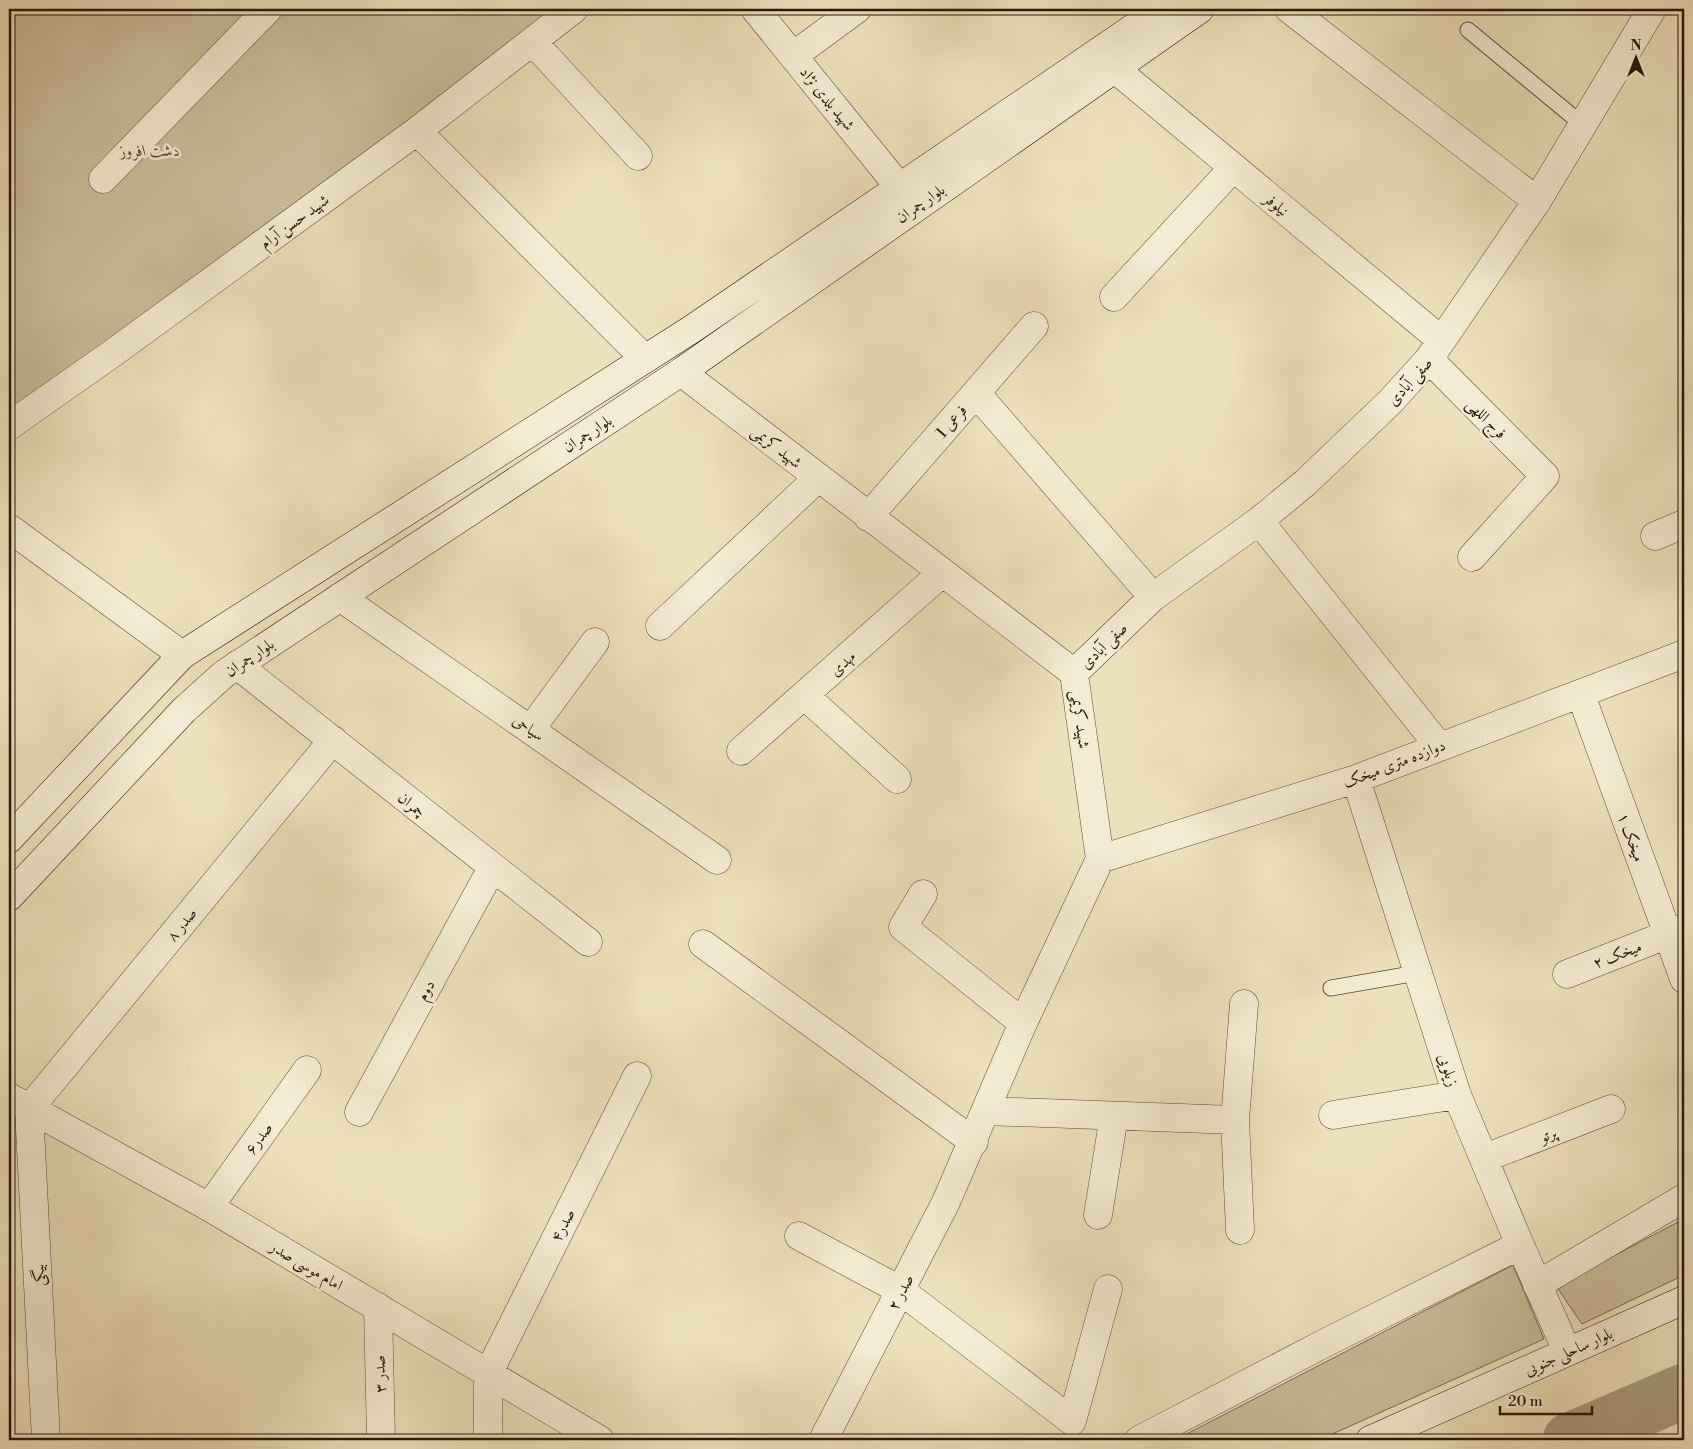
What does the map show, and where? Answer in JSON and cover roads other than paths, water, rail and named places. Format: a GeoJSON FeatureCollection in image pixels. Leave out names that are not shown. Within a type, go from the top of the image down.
{"type":"FeatureCollection","features":[{"type":"Feature","properties":{"kind":"street"},"geometry":{"type":"LineString","coordinates":[[103,179],[268,9]]}},
{"type":"Feature","properties":{"kind":"street","name":"شهید حسن آرام"},"geometry":{"type":"LineString","coordinates":[[9,426],[113,353],[417,131],[534,42],[574,9]]}},
{"type":"Feature","properties":{"kind":"street","name":"شهید بلدی نژاد"},"geometry":{"type":"LineString","coordinates":[[755,9],[900,188]]}},
{"type":"Feature","properties":{"kind":"street"},"geometry":{"type":"LineString","coordinates":[[794,56],[857,9]]}},
{"type":"Feature","properties":{"kind":"street","name":"بلوار چمران"},"geometry":{"type":"LineString","coordinates":[[9,839],[182,655],[645,360],[1161,9]]}},
{"type":"Feature","properties":{"kind":"street","name":"بلوار چمران"},"geometry":{"type":"LineString","coordinates":[[9,897],[184,710],[209,686],[237,665],[681,372],[1200,9]]}},
{"type":"Feature","properties":{"kind":"street"},"geometry":{"type":"LineString","coordinates":[[1289,9],[1537,201]]}},
{"type":"Feature","properties":{"kind":"street","name":"صفی آبادی"},"geometry":{"type":"LineString","coordinates":[[1074,672],[1153,597],[1259,521],[1305,483],[1348,443],[1435,350],[1537,201],[1652,9]]}},
{"type":"Feature","properties":{"kind":"street"},"geometry":{"type":"LineString","coordinates":[[534,42],[638,156]]}},
{"type":"Feature","properties":{"kind":"street","name":"نیلوفر"},"geometry":{"type":"LineString","coordinates":[[1114,68],[1233,168],[1435,350]]}},
{"type":"Feature","properties":{"kind":"street"},"geometry":{"type":"LineString","coordinates":[[417,131],[645,360]]}},
{"type":"Feature","properties":{"kind":"street"},"geometry":{"type":"LineString","coordinates":[[1114,297],[1233,168]]}},
{"type":"Feature","properties":{"kind":"street","name":"فرعی 1"},"geometry":{"type":"LineString","coordinates":[[868,516],[1034,326]]}},
{"type":"Feature","properties":{"kind":"street","name":"فرج اللهی"},"geometry":{"type":"LineString","coordinates":[[1435,350],[1545,476],[1472,558]]}},
{"type":"Feature","properties":{"kind":"street","name":"شهید کریمی"},"geometry":{"type":"LineString","coordinates":[[681,372],[1074,672],[1100,859]]}},
{"type":"Feature","properties":{"kind":"street"},"geometry":{"type":"LineString","coordinates":[[976,393],[1153,597]]}},
{"type":"Feature","properties":{"kind":"street"},"geometry":{"type":"LineString","coordinates":[[660,626],[818,478]]}},
{"type":"Feature","properties":{"kind":"street"},"geometry":{"type":"LineString","coordinates":[[1259,521],[1439,746]]}},
{"type":"Feature","properties":{"kind":"street"},"geometry":{"type":"LineString","coordinates":[[1655,536],[1684,524]]}},
{"type":"Feature","properties":{"kind":"street"},"geometry":{"type":"LineString","coordinates":[[9,528],[182,655]]}},
{"type":"Feature","properties":{"kind":"street","name":"مهدی"},"geometry":{"type":"LineString","coordinates":[[742,751],[942,573]]}},
{"type":"Feature","properties":{"kind":"street","name":"سیاحی"},"geometry":{"type":"LineString","coordinates":[[340,597],[717,860]]}},
{"type":"Feature","properties":{"kind":"street"},"geometry":{"type":"LineString","coordinates":[[531,729],[595,642]]}},
{"type":"Feature","properties":{"kind":"street","name":"دوازده متری میخک"},"geometry":{"type":"LineString","coordinates":[[1100,859],[1356,779],[1684,654]]}},
{"type":"Feature","properties":{"kind":"street","name":"چمران"},"geometry":{"type":"LineString","coordinates":[[237,665],[588,942]]}},
{"type":"Feature","properties":{"kind":"street","name":"میخک ۱"},"geometry":{"type":"LineString","coordinates":[[1581,694],[1676,931],[1684,979]]}},
{"type":"Feature","properties":{"kind":"street"},"geometry":{"type":"LineString","coordinates":[[805,696],[898,780]]}},
{"type":"Feature","properties":{"kind":"street","name":"صدر ۸"},"geometry":{"type":"LineString","coordinates":[[19,1103],[333,740]]}},
{"type":"Feature","properties":{"kind":"street","name":"زیلویی"},"geometry":{"type":"LineString","coordinates":[[1356,779],[1457,1095],[1485,1158],[1520,1246],[1567,1351]]}},
{"type":"Feature","properties":{"kind":"street"},"geometry":{"type":"LineString","coordinates":[[703,944],[974,1142],[1023,1024],[1100,859]]}},
{"type":"Feature","properties":{"kind":"street","name":"دوم"},"geometry":{"type":"LineString","coordinates":[[359,1112],[492,868]]}},
{"type":"Feature","properties":{"kind":"street"},"geometry":{"type":"LineString","coordinates":[[923,894],[903,927],[1023,1024]]}},
{"type":"Feature","properties":{"kind":"street","name":"میخک ۲"},"geometry":{"type":"LineString","coordinates":[[1567,974],[1676,931]]}},
{"type":"Feature","properties":{"kind":"street"},"geometry":{"type":"LineString","coordinates":[[1240,1230],[1236,1120],[1244,1004]]}},
{"type":"Feature","properties":{"kind":"street","name":"صدر۶"},"geometry":{"type":"LineString","coordinates":[[209,1207],[307,1070]]}},
{"type":"Feature","properties":{"kind":"street","name":"صدر۴"},"geometry":{"type":"LineString","coordinates":[[488,1374],[637,1076]]}},
{"type":"Feature","properties":{"kind":"street"},"geometry":{"type":"LineString","coordinates":[[1333,1114],[1457,1095]]}},
{"type":"Feature","properties":{"kind":"street","name":"امام موسی صدر"},"geometry":{"type":"LineString","coordinates":[[19,1103],[209,1207],[600,1440]]}},
{"type":"Feature","properties":{"kind":"street","name":"بیگی"},"geometry":{"type":"LineString","coordinates":[[19,1103],[46,1440]]}},
{"type":"Feature","properties":{"kind":"street","name":"پرتو"},"geometry":{"type":"LineString","coordinates":[[1485,1158],[1611,1109]]}},
{"type":"Feature","properties":{"kind":"street"},"geometry":{"type":"LineString","coordinates":[[986,1111],[1236,1120]]}},
{"type":"Feature","properties":{"kind":"street"},"geometry":{"type":"LineString","coordinates":[[1098,1215],[1114,1116]]}},
{"type":"Feature","properties":{"kind":"street","name":"صدر ۲"},"geometry":{"type":"LineString","coordinates":[[823,1440],[946,1202],[974,1142]]}},
{"type":"Feature","properties":{"kind":"street"},"geometry":{"type":"LineString","coordinates":[[1537,1285],[1684,1198]]}},
{"type":"Feature","properties":{"kind":"street"},"geometry":{"type":"LineString","coordinates":[[799,1236],[900,1290],[1072,1422],[1108,1289]]}},
{"type":"Feature","properties":{"kind":"street"},"geometry":{"type":"LineString","coordinates":[[1139,1440],[1316,1347],[1520,1246]]}},
{"type":"Feature","properties":{"kind":"street","name":"بلوار ساحلی جنوبی"},"geometry":{"type":"LineString","coordinates":[[1370,1440],[1684,1300]]}},
{"type":"Feature","properties":{"kind":"street","name":"صدر ۳"},"geometry":{"type":"LineString","coordinates":[[378,1307],[381,1440]]}},
{"type":"Feature","properties":{"kind":"street"},"geometry":{"type":"LineString","coordinates":[[488,1374],[488,1440]]}},
{"type":"Feature","properties":{"kind":"lane"},"geometry":{"type":"LineString","coordinates":[[1468,30],[1583,125]]}},
{"type":"Feature","properties":{"kind":"lane"},"geometry":{"type":"LineString","coordinates":[[1331,988],[1417,973]]}},
{"type":"Feature","properties":{"kind":"waterway"},"geometry":{"type":"LineString","coordinates":[[1570,1440],[1684,1391]]}},
{"type":"Feature","properties":{"kind":"park label","name":"دشت افروز"},"geometry":{"type":"Point","coordinates":[150,150]}}]}
